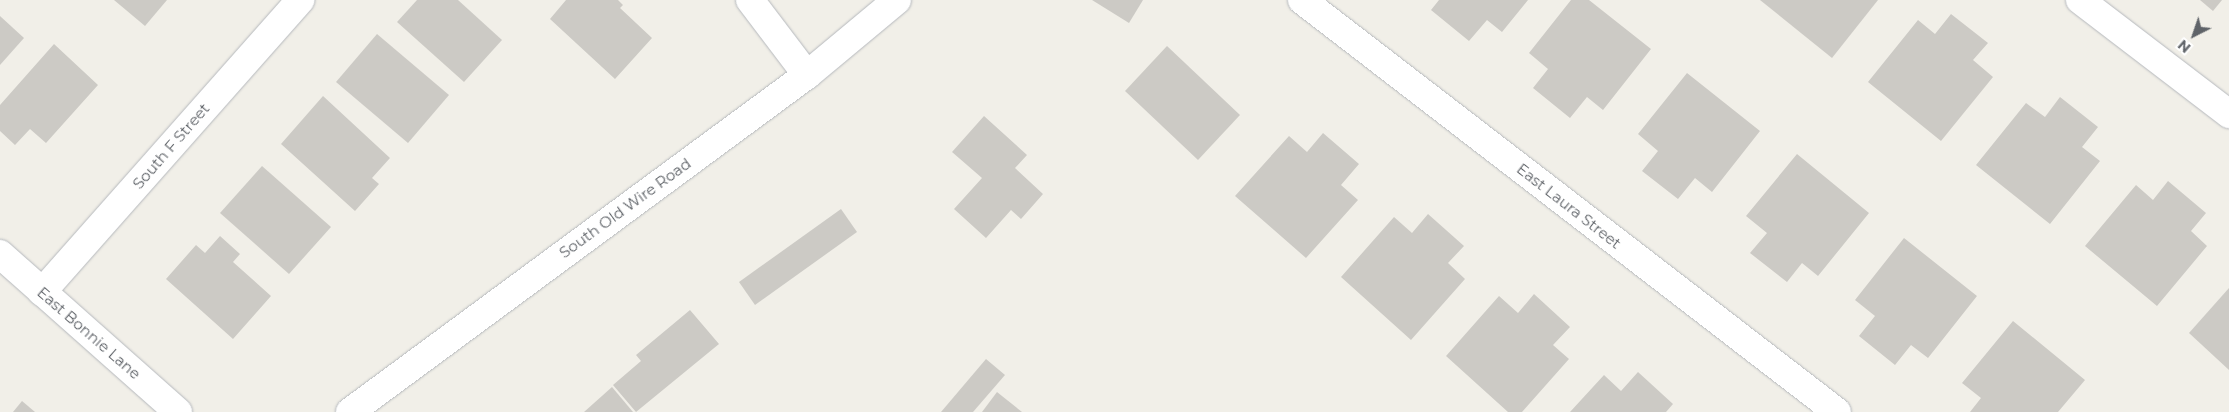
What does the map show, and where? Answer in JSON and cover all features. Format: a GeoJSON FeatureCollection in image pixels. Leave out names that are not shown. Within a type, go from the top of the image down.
{"type":"FeatureCollection","features":[{"type":"Feature","properties":{"kind":"street","name":"South F Street"},"geometry":{"type":"LineString","coordinates":[[42,292],[300,0]]}},
{"type":"Feature","properties":{"kind":"street"},"geometry":{"type":"LineString","coordinates":[[750,0],[807,75]]}},
{"type":"Feature","properties":{"kind":"street","name":"South Old Wire Road"},"geometry":{"type":"LineString","coordinates":[[350,412],[807,75],[897,0]]}},
{"type":"Feature","properties":{"kind":"street","name":"East Laura Street"},"geometry":{"type":"LineString","coordinates":[[1302,0],[1837,412]]}},
{"type":"Feature","properties":{"kind":"street"},"geometry":{"type":"LineString","coordinates":[[2080,0],[2229,114]]}},
{"type":"Feature","properties":{"kind":"street","name":"East Bonnie Lane"},"geometry":{"type":"LineString","coordinates":[[0,254],[178,412]]}},
{"type":"Feature","properties":{"kind":"building"},"geometry":{"type":"Polygon","coordinates":[[[114,0],[167,0],[145,26],[114,0]]]}},
{"type":"Feature","properties":{"kind":"building"},"geometry":{"type":"Polygon","coordinates":[[[417,0],[458,0],[502,40],[464,82],[397,22],[417,0]]]}},
{"type":"Feature","properties":{"kind":"building"},"geometry":{"type":"Polygon","coordinates":[[[566,0],[618,0],[623,5],[620,8],[652,38],[615,79],[550,19],[566,0]]]}},
{"type":"Feature","properties":{"kind":"building"},"geometry":{"type":"Polygon","coordinates":[[[1092,0],[1143,0],[1129,23],[1092,0]]]}},
{"type":"Feature","properties":{"kind":"building"},"geometry":{"type":"Polygon","coordinates":[[[1439,0],[1528,0],[1502,32],[1487,20],[1469,41],[1431,10],[1439,0]]]}},
{"type":"Feature","properties":{"kind":"building"},"geometry":{"type":"Polygon","coordinates":[[[1571,0],[1589,0],[1651,49],[1603,110],[1587,97],[1570,118],[1533,88],[1548,69],[1529,53],[1571,0]]]}},
{"type":"Feature","properties":{"kind":"building"},"geometry":{"type":"Polygon","coordinates":[[[1760,0],[1878,0],[1832,58],[1760,0]]]}},
{"type":"Feature","properties":{"kind":"building"},"geometry":{"type":"Polygon","coordinates":[[[2200,0],[2222,0],[2213,11],[2200,0]]]}},
{"type":"Feature","properties":{"kind":"building"},"geometry":{"type":"Polygon","coordinates":[[[1951,14],[1988,43],[1973,60],[1993,77],[1941,141],[1868,82],[1918,20],[1935,34],[1951,14]]]}},
{"type":"Feature","properties":{"kind":"building"},"geometry":{"type":"Polygon","coordinates":[[[0,16],[24,38],[0,65],[0,16]]]}},
{"type":"Feature","properties":{"kind":"building"},"geometry":{"type":"Polygon","coordinates":[[[377,34],[449,95],[408,143],[336,82],[377,34]]]}},
{"type":"Feature","properties":{"kind":"building"},"geometry":{"type":"Polygon","coordinates":[[[54,44],[98,85],[46,143],[30,129],[15,145],[0,131],[0,105],[54,44]]]}},
{"type":"Feature","properties":{"kind":"building"},"geometry":{"type":"Polygon","coordinates":[[[1167,46],[1240,115],[1198,160],[1125,91],[1167,46]]]}},
{"type":"Feature","properties":{"kind":"building"},"geometry":{"type":"Polygon","coordinates":[[[1687,73],[1760,131],[1712,192],[1695,178],[1678,199],[1642,171],[1658,151],[1638,134],[1687,73]]]}},
{"type":"Feature","properties":{"kind":"building"},"geometry":{"type":"Polygon","coordinates":[[[323,96],[390,158],[372,178],[379,184],[355,211],[281,144],[323,96]]]}},
{"type":"Feature","properties":{"kind":"building"},"geometry":{"type":"Polygon","coordinates":[[[2060,97],[2098,127],[2082,147],[2100,161],[2050,224],[1976,165],[2026,103],[2045,117],[2060,97]]]}},
{"type":"Feature","properties":{"kind":"building"},"geometry":{"type":"Polygon","coordinates":[[[984,116],[1027,155],[1015,168],[1043,194],[1021,219],[1011,210],[986,238],[954,209],[982,178],[952,152],[984,116]]]}},
{"type":"Feature","properties":{"kind":"building"},"geometry":{"type":"Polygon","coordinates":[[[1323,133],[1359,164],[1341,185],[1358,200],[1306,258],[1235,196],[1289,136],[1307,152],[1323,133]]]}},
{"type":"Feature","properties":{"kind":"building"},"geometry":{"type":"Polygon","coordinates":[[[1797,154],[1869,213],[1818,276],[1802,263],[1787,282],[1750,253],[1767,233],[1746,216],[1797,154]]]}},
{"type":"Feature","properties":{"kind":"building"},"geometry":{"type":"Polygon","coordinates":[[[262,166],[331,227],[289,274],[220,213],[262,166]]]}},
{"type":"Feature","properties":{"kind":"building"},"geometry":{"type":"Polygon","coordinates":[[[2168,181],[2206,213],[2191,231],[2207,246],[2157,306],[2085,246],[2136,185],[2153,200],[2168,181]]]}},
{"type":"Feature","properties":{"kind":"building"},"geometry":{"type":"Polygon","coordinates":[[[841,209],[857,232],[755,305],[739,282],[841,209]]]}},
{"type":"Feature","properties":{"kind":"building"},"geometry":{"type":"Polygon","coordinates":[[[1428,214],[1464,246],[1448,263],[1465,279],[1411,340],[1341,277],[1394,217],[1412,233],[1428,214]]]}},
{"type":"Feature","properties":{"kind":"building"},"geometry":{"type":"Polygon","coordinates":[[[220,236],[240,254],[233,262],[271,296],[233,339],[166,279],[196,245],[205,253],[220,236]]]}},
{"type":"Feature","properties":{"kind":"building"},"geometry":{"type":"Polygon","coordinates":[[[1904,238],[1977,296],[1928,358],[1911,345],[1895,365],[1859,336],[1875,316],[1855,300],[1904,238]]]}},
{"type":"Feature","properties":{"kind":"building"},"geometry":{"type":"Polygon","coordinates":[[[2229,288],[2229,370],[2189,333],[2229,288]]]}},
{"type":"Feature","properties":{"kind":"building"},"geometry":{"type":"Polygon","coordinates":[[[1534,294],[1570,327],[1553,345],[1569,359],[1522,412],[1508,412],[1446,356],[1499,296],[1518,313],[1534,294]]]}},
{"type":"Feature","properties":{"kind":"building"},"geometry":{"type":"Polygon","coordinates":[[[690,310],[719,344],[636,412],[613,385],[641,361],[636,355],[690,310]]]}},
{"type":"Feature","properties":{"kind":"building"},"geometry":{"type":"Polygon","coordinates":[[[2013,321],[2085,380],[2058,412],[1970,412],[1981,398],[1962,383],[2013,321]]]}},
{"type":"Feature","properties":{"kind":"building"},"geometry":{"type":"Polygon","coordinates":[[[986,359],[1005,375],[973,412],[941,412],[986,359]]]}},
{"type":"Feature","properties":{"kind":"building"},"geometry":{"type":"Polygon","coordinates":[[[1638,372],[1673,404],[1666,412],[1570,412],[1604,375],[1621,391],[1638,372]]]}},
{"type":"Feature","properties":{"kind":"building"},"geometry":{"type":"Polygon","coordinates":[[[612,387],[633,412],[584,412],[612,387]]]}},
{"type":"Feature","properties":{"kind":"building"},"geometry":{"type":"Polygon","coordinates":[[[997,392],[1022,412],[982,412],[997,392]]]}},
{"type":"Feature","properties":{"kind":"building"},"geometry":{"type":"Polygon","coordinates":[[[22,401],[35,412],[13,412],[22,401]]]}}]}
